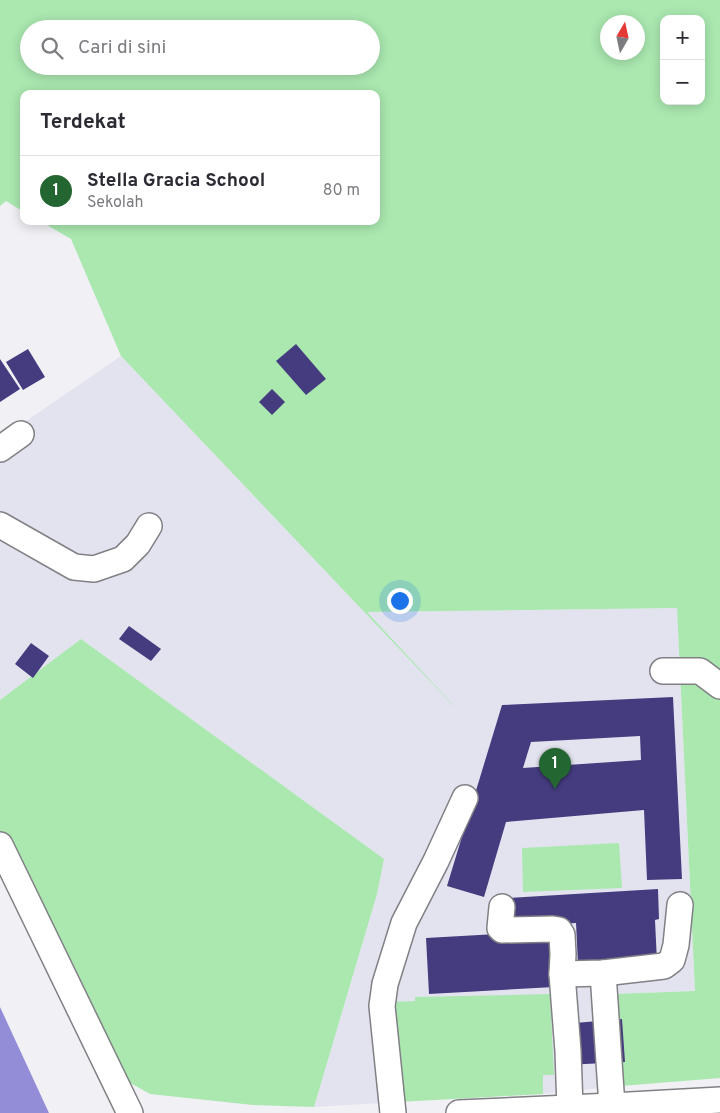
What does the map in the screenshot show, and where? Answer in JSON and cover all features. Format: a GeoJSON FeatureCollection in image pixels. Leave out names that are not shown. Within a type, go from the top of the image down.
{"type":"FeatureCollection","features":[{"type":"Feature","properties":{"kind":"street"},"geometry":{"type":"LineString","coordinates":[[0,449],[21,434]]}},
{"type":"Feature","properties":{"kind":"street"},"geometry":{"type":"LineString","coordinates":[[0,526],[74,567],[94,569],[123,558],[138,544],[149,526]]}},
{"type":"Feature","properties":{"kind":"street"},"geometry":{"type":"LineString","coordinates":[[663,671],[700,671],[720,686]]}},
{"type":"Feature","properties":{"kind":"street"},"geometry":{"type":"LineString","coordinates":[[393,1113],[382,1006],[385,984],[404,923],[436,861],[465,798]]}},
{"type":"Feature","properties":{"kind":"street"},"geometry":{"type":"LineString","coordinates":[[0,845],[130,1113]]}},
{"type":"Feature","properties":{"kind":"street"},"geometry":{"type":"LineString","coordinates":[[562,974],[603,973],[664,966],[672,960],[676,945],[680,905]]}},
{"type":"Feature","properties":{"kind":"street"},"geometry":{"type":"LineString","coordinates":[[502,907],[500,928],[502,930],[545,928],[559,930],[562,935],[562,974],[570,1108]]}},
{"type":"Feature","properties":{"kind":"street"},"geometry":{"type":"LineString","coordinates":[[603,973],[612,1106]]}},
{"type":"Feature","properties":{"kind":"street"},"geometry":{"type":"LineString","coordinates":[[459,1113],[720,1100]]}},
{"type":"Feature","properties":{"kind":"shaded area"},"geometry":{"type":"Polygon","coordinates":[[[121,356],[414,664],[366,612],[677,608],[695,991],[614,994],[621,1086],[543,1094],[540,997],[399,1102],[314,1107],[377,894],[384,859],[81,639],[0,700],[0,439],[121,356]]]}},
{"type":"Feature","properties":{"kind":"shaded area"},"geometry":{"type":"Polygon","coordinates":[[[0,1007],[49,1113],[0,1113],[0,1007]]]}},
{"type":"Feature","properties":{"kind":"green space"},"geometry":{"type":"Polygon","coordinates":[[[0,0],[720,0],[720,1078],[621,1086],[614,994],[695,991],[677,608],[367,612],[466,719],[121,356],[71,239],[47,225],[380,225],[380,90],[20,90],[20,210],[6,201],[0,206],[0,0]]]}},
{"type":"Feature","properties":{"kind":"green space"},"geometry":{"type":"Polygon","coordinates":[[[81,639],[384,859],[377,894],[314,1107],[253,1105],[150,1094],[118,1076],[0,847],[0,700],[81,639]]]}},
{"type":"Feature","properties":{"kind":"green space"},"geometry":{"type":"Polygon","coordinates":[[[619,843],[622,888],[523,892],[522,848],[619,843]]]}},
{"type":"Feature","properties":{"kind":"green space"},"geometry":{"type":"Polygon","coordinates":[[[550,994],[554,1075],[543,1075],[543,1094],[399,1102],[387,1002],[415,1001],[415,997],[550,994]]]}},
{"type":"Feature","properties":{"kind":"building"},"geometry":{"type":"Polygon","coordinates":[[[296,344],[326,379],[306,395],[276,361],[296,344]]]}},
{"type":"Feature","properties":{"kind":"building"},"geometry":{"type":"Polygon","coordinates":[[[28,349],[45,377],[23,390],[6,362],[28,349]]]}},
{"type":"Feature","properties":{"kind":"building"},"geometry":{"type":"Polygon","coordinates":[[[0,359],[20,389],[0,402],[0,359]]]}},
{"type":"Feature","properties":{"kind":"building"},"geometry":{"type":"Polygon","coordinates":[[[272,389],[285,402],[272,415],[259,402],[272,389]]]}},
{"type":"Feature","properties":{"kind":"building"},"geometry":{"type":"Polygon","coordinates":[[[129,626],[161,649],[151,661],[119,639],[129,626]]]}},
{"type":"Feature","properties":{"kind":"building"},"geometry":{"type":"Polygon","coordinates":[[[31,643],[49,656],[33,678],[15,664],[31,643]]]}},
{"type":"Feature","properties":{"kind":"building"},"geometry":{"type":"Polygon","coordinates":[[[673,697],[682,879],[647,880],[644,810],[506,822],[484,897],[447,886],[502,705],[673,697]],[[640,736],[531,742],[523,768],[641,760],[640,736]]]}},
{"type":"Feature","properties":{"kind":"building"},"geometry":{"type":"Polygon","coordinates":[[[658,889],[659,919],[655,920],[657,962],[578,965],[576,923],[508,927],[506,898],[658,889]]]}},
{"type":"Feature","properties":{"kind":"building"},"geometry":{"type":"Polygon","coordinates":[[[551,931],[554,987],[429,994],[426,938],[551,931]]]}},
{"type":"Feature","properties":{"kind":"building"},"geometry":{"type":"Polygon","coordinates":[[[622,1019],[625,1062],[565,1065],[563,1024],[622,1019]]]}},
{"type":"Feature","properties":{"kind":"place","name":"Stella Gracia School"},"geometry":{"type":"Point","coordinates":[555,789]}}]}
